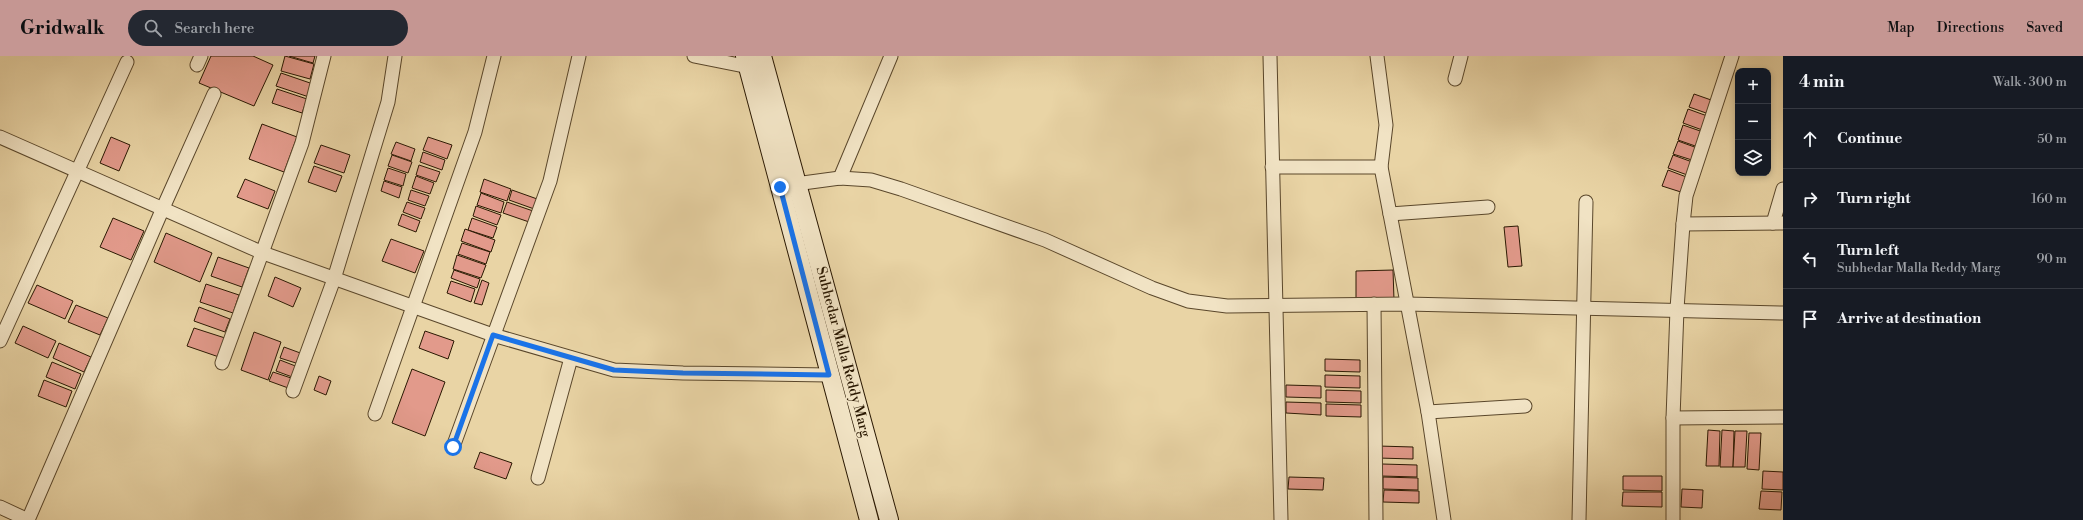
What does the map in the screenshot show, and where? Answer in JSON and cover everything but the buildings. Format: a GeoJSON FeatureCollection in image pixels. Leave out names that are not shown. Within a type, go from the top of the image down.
{"type":"FeatureCollection","features":[{"type":"Feature","properties":{"kind":"main road","name":"Subhedar Malla Reddy Marg"},"geometry":{"type":"LineString","coordinates":[[752,60],[798,183],[889,520]]}},
{"type":"Feature","properties":{"kind":"main road","name":"Subhedar Malla Reddy Marg"},"geometry":{"type":"LineString","coordinates":[[752,60],[780,187],[829,375],[869,520]]}},
{"type":"Feature","properties":{"kind":"street"},"geometry":{"type":"LineString","coordinates":[[222,363],[302,143],[324,56]]}},
{"type":"Feature","properties":{"kind":"street"},"geometry":{"type":"LineString","coordinates":[[293,391],[334,279],[388,102],[395,56]]}},
{"type":"Feature","properties":{"kind":"street"},"geometry":{"type":"LineString","coordinates":[[375,414],[475,132],[494,56]]}},
{"type":"Feature","properties":{"kind":"street"},"geometry":{"type":"LineString","coordinates":[[453,447],[550,181],[579,56]]}},
{"type":"Feature","properties":{"kind":"street"},"geometry":{"type":"LineString","coordinates":[[694,56],[752,60]]}},
{"type":"Feature","properties":{"kind":"street"},"geometry":{"type":"LineString","coordinates":[[840,178],[891,56]]}},
{"type":"Feature","properties":{"kind":"street"},"geometry":{"type":"LineString","coordinates":[[1270,56],[1281,520]]}},
{"type":"Feature","properties":{"kind":"street"},"geometry":{"type":"LineString","coordinates":[[1378,56],[1386,124],[1381,167],[1406,304],[1428,412],[1444,520]]}},
{"type":"Feature","properties":{"kind":"street"},"geometry":{"type":"LineString","coordinates":[[1455,79],[1461,56]]}},
{"type":"Feature","properties":{"kind":"street"},"geometry":{"type":"LineString","coordinates":[[1673,520],[1673,418],[1682,224],[1686,196],[1732,56]]}},
{"type":"Feature","properties":{"kind":"street"},"geometry":{"type":"LineString","coordinates":[[0,341],[127,62]]}},
{"type":"Feature","properties":{"kind":"street"},"geometry":{"type":"LineString","coordinates":[[0,507],[28,520],[214,94]]}},
{"type":"Feature","properties":{"kind":"street"},"geometry":{"type":"LineString","coordinates":[[0,137],[263,253],[413,308],[493,335],[571,358],[614,370],[683,373],[829,375]]}},
{"type":"Feature","properties":{"kind":"street"},"geometry":{"type":"LineString","coordinates":[[1272,167],[1381,167]]}},
{"type":"Feature","properties":{"kind":"street"},"geometry":{"type":"LineString","coordinates":[[780,187],[798,183],[840,178],[871,180],[901,188],[1045,240],[1152,288],[1188,301],[1227,306],[1406,304],[1677,309],[1783,313]]}},
{"type":"Feature","properties":{"kind":"street"},"geometry":{"type":"LineString","coordinates":[[1682,224],[1778,223],[1783,189]]}},
{"type":"Feature","properties":{"kind":"street"},"geometry":{"type":"LineString","coordinates":[[1579,520],[1585,308],[1586,202]]}},
{"type":"Feature","properties":{"kind":"street"},"geometry":{"type":"LineString","coordinates":[[1390,214],[1488,207]]}},
{"type":"Feature","properties":{"kind":"street"},"geometry":{"type":"LineString","coordinates":[[1374,304],[1376,520]]}},
{"type":"Feature","properties":{"kind":"street"},"geometry":{"type":"LineString","coordinates":[[538,478],[571,358]]}},
{"type":"Feature","properties":{"kind":"street"},"geometry":{"type":"LineString","coordinates":[[1428,412],[1525,406]]}},
{"type":"Feature","properties":{"kind":"street"},"geometry":{"type":"LineString","coordinates":[[1673,418],[1783,417]]}},
{"type":"Feature","properties":{"kind":"route"},"geometry":{"type":"LineString","coordinates":[[453,447],[493,335],[614,370],[683,373],[829,375],[780,187]]}}]}
